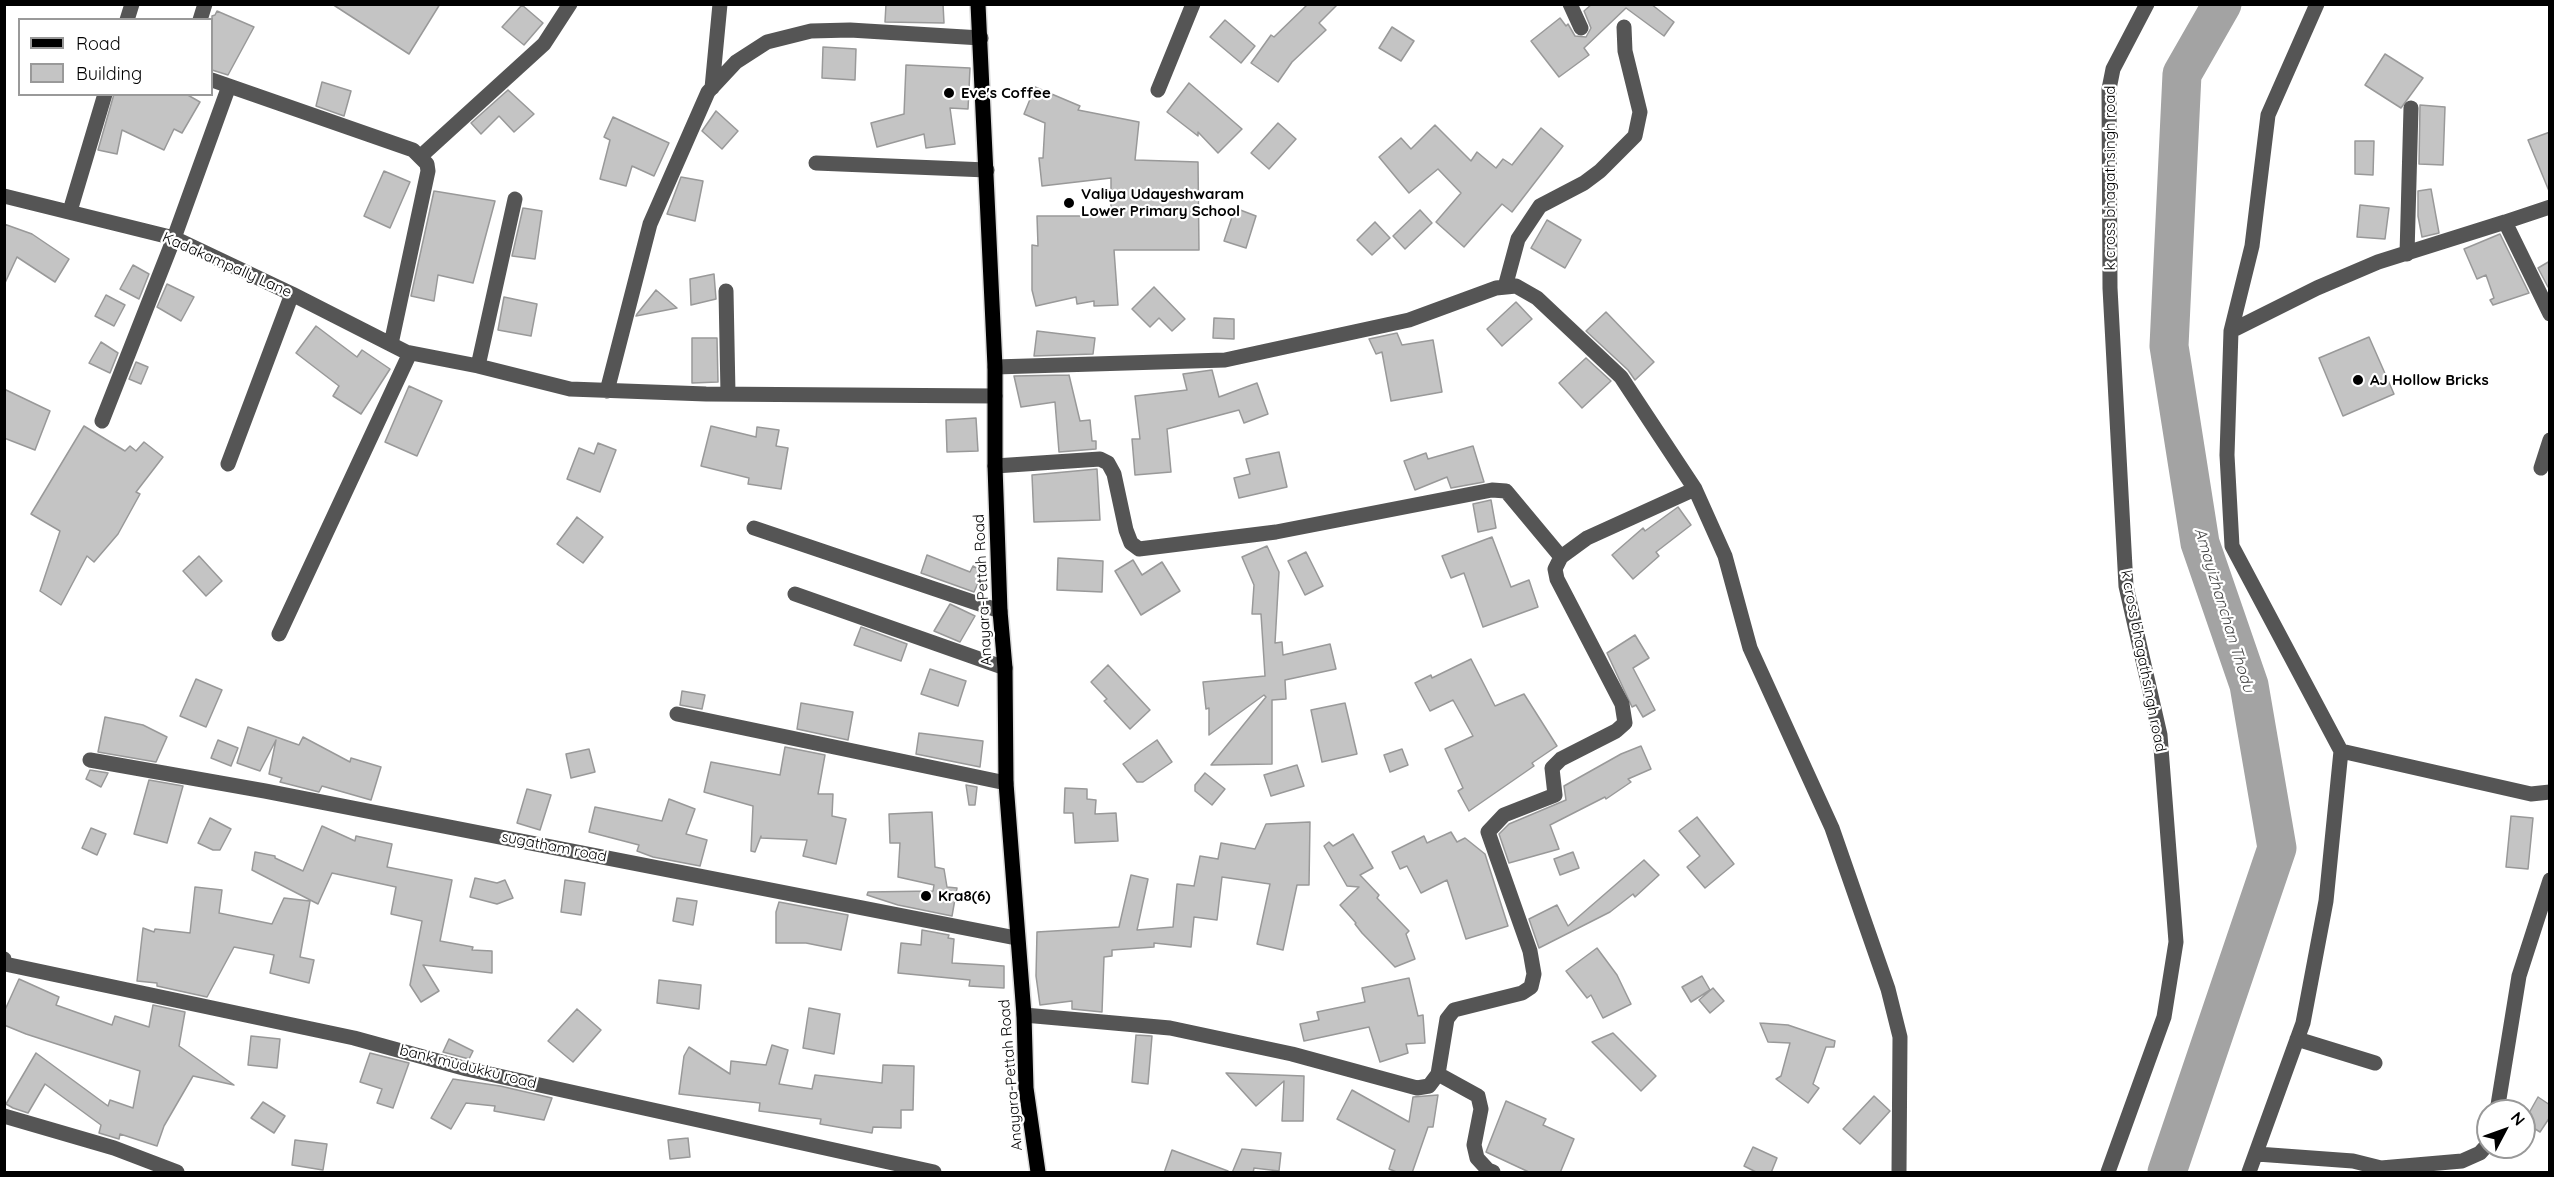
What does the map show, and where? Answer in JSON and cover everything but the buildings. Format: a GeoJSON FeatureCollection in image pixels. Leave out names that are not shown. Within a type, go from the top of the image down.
{"type":"FeatureCollection","features":[{"type":"Feature","properties":{"kind":"main road","name":"Anayara-Pettah Road"},"geometry":{"type":"LineString","coordinates":[[978,4],[995,367],[995,466],[1000,611],[1005,668],[1006,783],[1016,938],[1024,1015],[1026,1088],[1038,1173]]}},
{"type":"Feature","properties":{"kind":"street"},"geometry":{"type":"LineString","coordinates":[[421,156],[544,44],[570,4]]}},
{"type":"Feature","properties":{"kind":"street"},"geometry":{"type":"LineString","coordinates":[[712,88],[720,4]]}},
{"type":"Feature","properties":{"kind":"street"},"geometry":{"type":"LineString","coordinates":[[1158,90],[1193,4]]}},
{"type":"Feature","properties":{"kind":"street"},"geometry":{"type":"LineString","coordinates":[[1570,4],[1581,27]]}},
{"type":"Feature","properties":{"kind":"street","name":"k cross bhagathsingh road"},"geometry":{"type":"LineString","coordinates":[[2109,1173],[2164,1017],[2176,942],[2160,735],[2126,586],[2110,288],[2109,89],[2113,69],[2147,4]]}},
{"type":"Feature","properties":{"kind":"street"},"geometry":{"type":"LineString","coordinates":[[2249,1173],[2303,1023],[2326,901],[2341,751],[2232,546],[2227,455],[2231,331],[2252,246],[2268,115],[2317,4]]}},
{"type":"Feature","properties":{"kind":"street"},"geometry":{"type":"LineString","coordinates":[[1505,287],[1518,239],[1540,206],[1592,177],[1635,136],[1640,112],[1625,51],[1624,27]]}},
{"type":"Feature","properties":{"kind":"street"},"geometry":{"type":"LineString","coordinates":[[607,391],[650,224],[712,88],[736,62],[767,42],[812,31],[850,30],[981,38]]}},
{"type":"Feature","properties":{"kind":"street"},"geometry":{"type":"LineString","coordinates":[[213,80],[413,150],[427,164],[428,171],[392,344]]}},
{"type":"Feature","properties":{"kind":"street"},"geometry":{"type":"LineString","coordinates":[[102,421],[174,238],[229,86]]}},
{"type":"Feature","properties":{"kind":"street"},"geometry":{"type":"LineString","coordinates":[[70,211],[104,96]]}},
{"type":"Feature","properties":{"kind":"street"},"geometry":{"type":"LineString","coordinates":[[2407,254],[2411,108]]}},
{"type":"Feature","properties":{"kind":"street"},"geometry":{"type":"LineString","coordinates":[[816,163],[987,170]]}},
{"type":"Feature","properties":{"kind":"street","name":"Kadakampally Lane"},"geometry":{"type":"LineString","coordinates":[[4,196],[174,238],[408,353],[478,366],[570,389],[728,394],[995,396]]}},
{"type":"Feature","properties":{"kind":"street"},"geometry":{"type":"LineString","coordinates":[[478,366],[515,199]]}},
{"type":"Feature","properties":{"kind":"street"},"geometry":{"type":"LineString","coordinates":[[2231,331],[2317,288],[2378,262],[2550,207]]}},
{"type":"Feature","properties":{"kind":"street"},"geometry":{"type":"LineString","coordinates":[[2505,222],[2550,314]]}},
{"type":"Feature","properties":{"kind":"street"},"geometry":{"type":"LineString","coordinates":[[995,367],[1225,360],[1409,320],[1496,288],[1516,286],[1537,298],[1621,377],[1695,489],[1725,556],[1750,648],[1832,828],[1888,989],[1900,1036],[1899,1173]]}},
{"type":"Feature","properties":{"kind":"street"},"geometry":{"type":"LineString","coordinates":[[726,291],[728,394]]}},
{"type":"Feature","properties":{"kind":"street"},"geometry":{"type":"LineString","coordinates":[[228,464],[292,294]]}},
{"type":"Feature","properties":{"kind":"street"},"geometry":{"type":"LineString","coordinates":[[279,634],[408,353]]}},
{"type":"Feature","properties":{"kind":"street"},"geometry":{"type":"LineString","coordinates":[[2541,468],[2550,440]]}},
{"type":"Feature","properties":{"kind":"street"},"geometry":{"type":"LineString","coordinates":[[995,466],[1100,459],[1108,463],[1114,474],[1126,530],[1131,543],[1138,549],[1276,532],[1492,490],[1506,491],[1561,557]]}},
{"type":"Feature","properties":{"kind":"street"},"geometry":{"type":"LineString","coordinates":[[1024,1015],[1170,1028],[1292,1054],[1417,1088],[1429,1086],[1438,1074],[1448,1019],[1454,1010],[1522,993],[1531,987],[1534,974],[1530,951],[1488,832],[1504,815],[1555,795],[1552,768],[1561,759],[1616,731],[1625,723],[1622,704],[1557,579],[1556,569],[1561,557],[1587,538],[1695,489]]}},
{"type":"Feature","properties":{"kind":"street"},"geometry":{"type":"LineString","coordinates":[[754,528],[1000,611]]}},
{"type":"Feature","properties":{"kind":"street"},"geometry":{"type":"LineString","coordinates":[[795,594],[1005,668]]}},
{"type":"Feature","properties":{"kind":"street"},"geometry":{"type":"LineString","coordinates":[[677,714],[1006,783]]}},
{"type":"Feature","properties":{"kind":"street"},"geometry":{"type":"LineString","coordinates":[[2341,751],[2531,794],[2550,792]]}},
{"type":"Feature","properties":{"kind":"street","name":"sugatham road"},"geometry":{"type":"LineString","coordinates":[[90,760],[265,791],[1016,938]]}},
{"type":"Feature","properties":{"kind":"street"},"geometry":{"type":"LineString","coordinates":[[2499,1099],[2519,976],[2550,880]]}},
{"type":"Feature","properties":{"kind":"street","name":"bank mudukku road"},"geometry":{"type":"LineString","coordinates":[[5,963],[354,1038],[467,1069],[934,1173]]}},
{"type":"Feature","properties":{"kind":"street"},"geometry":{"type":"LineString","coordinates":[[2297,1039],[2375,1063]]}},
{"type":"Feature","properties":{"kind":"street"},"geometry":{"type":"LineString","coordinates":[[1438,1074],[1478,1096],[1481,1109],[1474,1145],[1477,1158],[1493,1173]]}},
{"type":"Feature","properties":{"kind":"street"},"geometry":{"type":"LineString","coordinates":[[4,1116],[114,1148],[177,1173]]}},
{"type":"Feature","properties":{"kind":"street"},"geometry":{"type":"LineString","coordinates":[[2257,1154],[2353,1161],[2383,1170],[2462,1161],[2476,1155]]}},
{"type":"Feature","properties":{"kind":"waterway","name":"Amayizhanchan Thodu"},"geometry":{"type":"LineString","coordinates":[[2167,1172],[2277,848],[2249,685],[2200,543],[2169,346],[2182,74],[2222,4]]}},
{"type":"Feature","properties":{"kind":"place","name":"Eve's Coffee"},"geometry":{"type":"Point","coordinates":[949,93]}},
{"type":"Feature","properties":{"kind":"place","name":"Valiya Udayeshwaram Lower Primary School"},"geometry":{"type":"Point","coordinates":[1069,203]}},
{"type":"Feature","properties":{"kind":"place","name":"AJ Hollow Bricks"},"geometry":{"type":"Point","coordinates":[2358,380]}},
{"type":"Feature","properties":{"kind":"place","name":"Kra8(6)"},"geometry":{"type":"Point","coordinates":[926,896]}}]}
